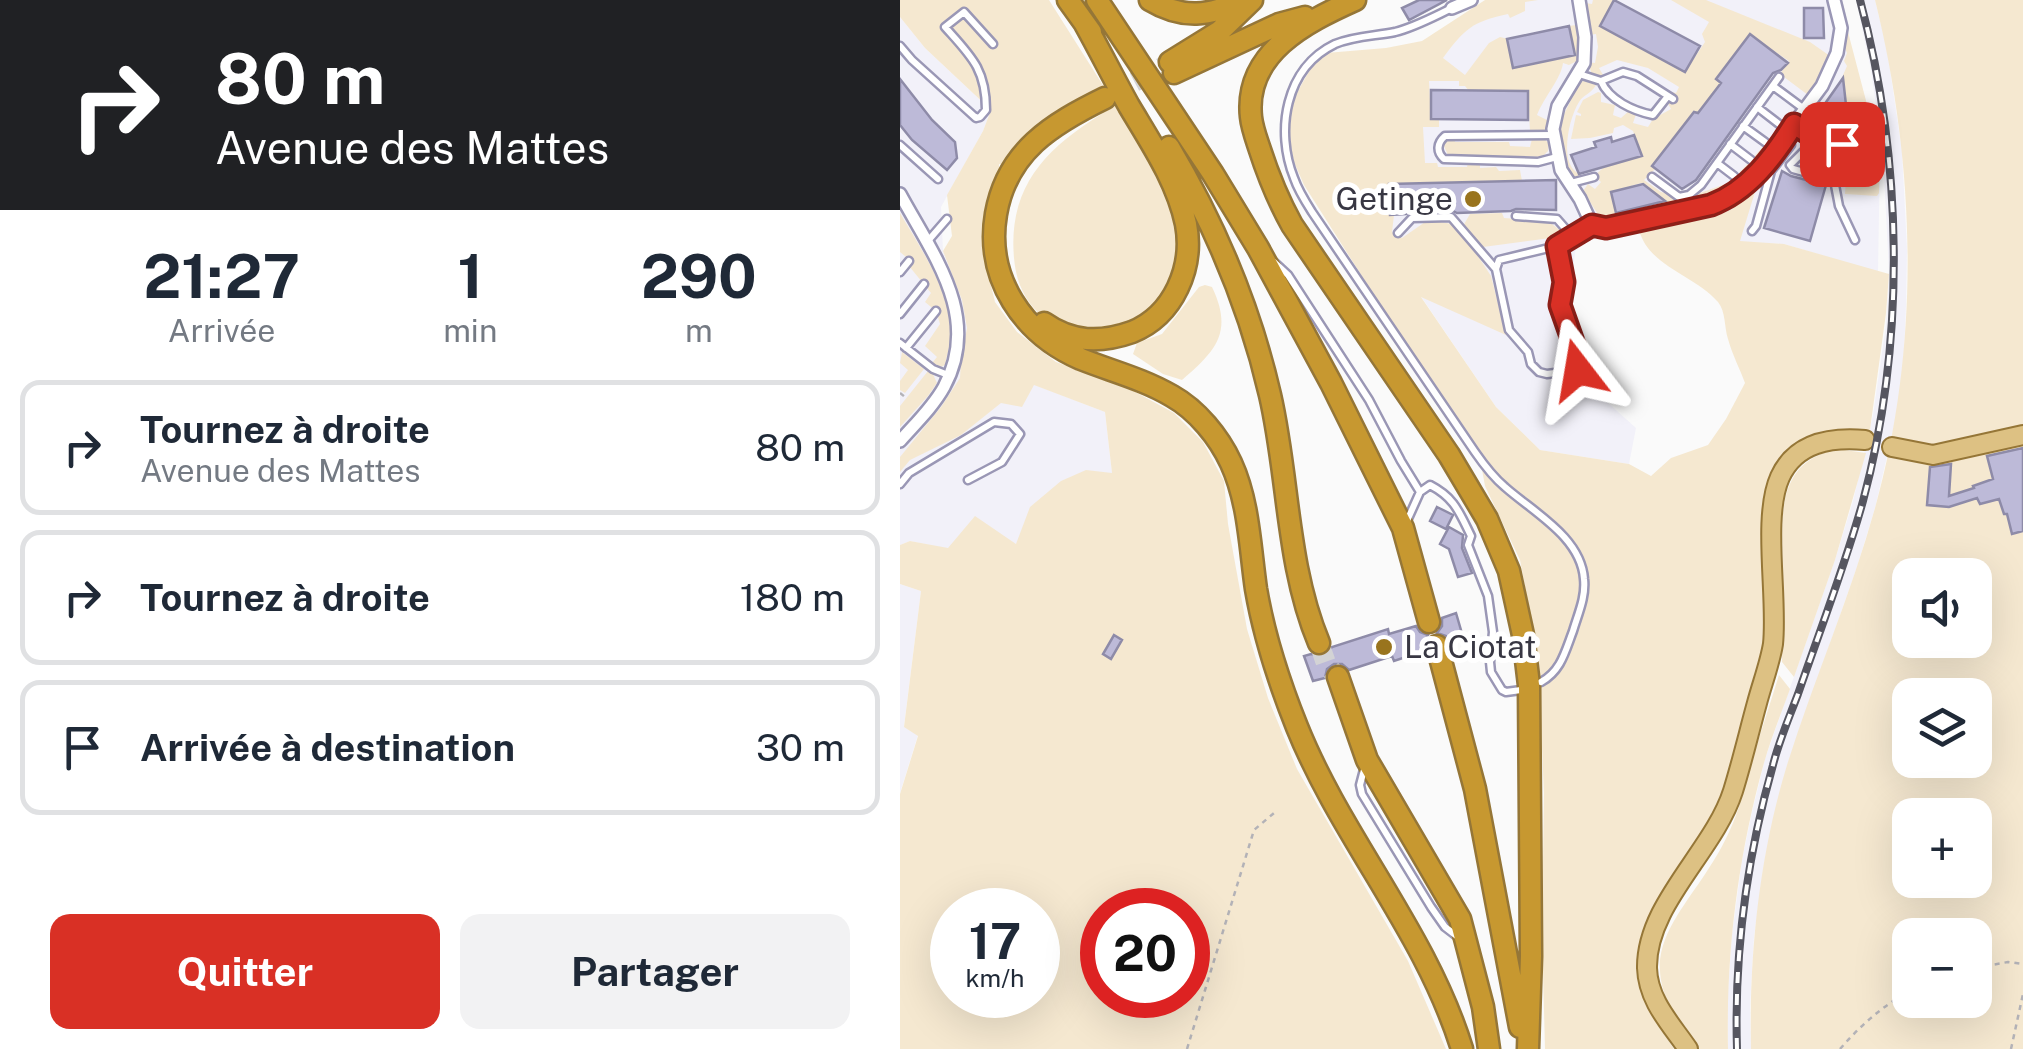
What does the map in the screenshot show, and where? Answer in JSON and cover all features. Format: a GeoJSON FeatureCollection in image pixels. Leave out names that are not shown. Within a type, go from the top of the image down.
{"type":"FeatureCollection","features":[{"type":"Feature","properties":{"kind":"highway"},"geometry":{"type":"LineString","coordinates":[[1068,0],[1146,108],[1198,196],[1242,301],[1270,396],[1295,560],[1319,644]]}},
{"type":"Feature","properties":{"kind":"highway"},"geometry":{"type":"LineString","coordinates":[[1097,0],[1163,96],[1258,248],[1332,383],[1402,528],[1429,622]]}},
{"type":"Feature","properties":{"kind":"highway"},"geometry":{"type":"LineString","coordinates":[[1150,0],[1168,11],[1193,14],[1222,10],[1244,0]]}},
{"type":"Feature","properties":{"kind":"highway"},"geometry":{"type":"LineString","coordinates":[[1252,0],[1220,32],[1171,68],[1279,24],[1335,9]]}},
{"type":"Feature","properties":{"kind":"highway"},"geometry":{"type":"LineString","coordinates":[[1355,0],[1286,38],[1271,52],[1251,93],[1250,119],[1276,197],[1450,455],[1487,519],[1508,571],[1524,635],[1528,685],[1531,956],[1525,1049]]}},
{"type":"Feature","properties":{"kind":"highway"},"geometry":{"type":"LineString","coordinates":[[1085,24],[1169,174],[1186,224],[1186,266],[1180,286],[1159,316],[1126,334],[1094,340],[1054,330],[1025,305],[1016,290],[1004,244],[1005,220],[1014,188],[1035,158],[1060,134],[1107,101],[1052,127],[1029,146],[1012,172],[1000,196],[995,221],[998,269],[1008,295],[1038,332],[1059,348],[1172,396],[1192,410],[1214,434],[1232,464],[1245,510],[1266,638],[1297,729],[1424,958],[1453,1019],[1462,1049]]}},
{"type":"Feature","properties":{"kind":"highway"},"geometry":{"type":"LineString","coordinates":[[1437,646],[1475,789],[1525,1049]]}},
{"type":"Feature","properties":{"kind":"highway"},"geometry":{"type":"LineString","coordinates":[[1338,677],[1367,760],[1460,919],[1483,1007],[1489,1049]]}},
{"type":"Feature","properties":{"kind":"main road"},"geometry":{"type":"LineString","coordinates":[[1892,447],[1933,455],[2023,435]]}},
{"type":"Feature","properties":{"kind":"main road"},"geometry":{"type":"LineString","coordinates":[[1688,1049],[1662,1013],[1647,968],[1657,924],[1713,835],[1732,796],[1772,648],[1774,494],[1782,472],[1803,449],[1842,438],[1864,440]]}},
{"type":"Feature","properties":{"kind":"street"},"geometry":{"type":"LineString","coordinates":[[1579,0],[1586,52],[1554,118],[1556,157],[1592,225],[1606,228],[1711,205],[1752,180],[1822,86],[1837,53],[1841,28],[1839,2]]}},
{"type":"Feature","properties":{"kind":"street"},"geometry":{"type":"LineString","coordinates":[[900,194],[953,296],[959,327],[949,376],[934,401],[900,441]]}},
{"type":"Feature","properties":{"kind":"lane"},"geometry":{"type":"LineString","coordinates":[[1460,4],[1408,28],[1350,39],[1323,51],[1296,80],[1286,108],[1285,142],[1293,177],[1312,212],[1475,452],[1502,484],[1562,536],[1578,556],[1584,580],[1582,605],[1563,660],[1540,682]]}},
{"type":"Feature","properties":{"kind":"lane"},"geometry":{"type":"LineString","coordinates":[[900,46],[976,118],[986,110],[984,78],[974,60],[944,27],[964,12],[993,44]]}},
{"type":"Feature","properties":{"kind":"lane"},"geometry":{"type":"LineString","coordinates":[[1578,74],[1601,81],[1623,72],[1637,76],[1671,98],[1654,116],[1609,96],[1601,81]]}},
{"type":"Feature","properties":{"kind":"lane"},"geometry":{"type":"LineString","coordinates":[[1652,177],[1679,196],[1685,197],[1701,186],[1779,77]]}},
{"type":"Feature","properties":{"kind":"lane"},"geometry":{"type":"LineString","coordinates":[[1773,86],[1805,110]]}},
{"type":"Feature","properties":{"kind":"lane"},"geometry":{"type":"LineString","coordinates":[[1757,107],[1789,132],[1842,144],[1847,169],[1836,182],[1839,206],[1855,240]]}},
{"type":"Feature","properties":{"kind":"lane"},"geometry":{"type":"LineString","coordinates":[[1744,126],[1765,142]]}},
{"type":"Feature","properties":{"kind":"lane"},"geometry":{"type":"LineString","coordinates":[[1752,230],[1771,172],[1791,145],[1789,132]]}},
{"type":"Feature","properties":{"kind":"lane"},"geometry":{"type":"LineString","coordinates":[[1554,134],[1445,136],[1438,148],[1444,159],[1538,162],[1556,157]]}},
{"type":"Feature","properties":{"kind":"lane"},"geometry":{"type":"LineString","coordinates":[[900,144],[938,179]]}},
{"type":"Feature","properties":{"kind":"lane"},"geometry":{"type":"LineString","coordinates":[[1730,144],[1750,160]]}},
{"type":"Feature","properties":{"kind":"lane"},"geometry":{"type":"LineString","coordinates":[[1836,182],[1790,165],[1805,150],[1846,161]]}},
{"type":"Feature","properties":{"kind":"lane"},"geometry":{"type":"LineString","coordinates":[[1717,163],[1734,176]]}},
{"type":"Feature","properties":{"kind":"lane"},"geometry":{"type":"LineString","coordinates":[[1570,183],[1594,177]]}},
{"type":"Feature","properties":{"kind":"lane"},"geometry":{"type":"LineString","coordinates":[[1516,216],[1557,219],[1572,235]]}},
{"type":"Feature","properties":{"kind":"lane"},"geometry":{"type":"LineString","coordinates":[[1398,232],[1412,218],[1451,218],[1496,268]]}},
{"type":"Feature","properties":{"kind":"lane"},"geometry":{"type":"LineString","coordinates":[[926,242],[947,219]]}},
{"type":"Feature","properties":{"kind":"lane"},"geometry":{"type":"LineString","coordinates":[[1557,246],[1564,282],[1560,305],[1580,366],[1578,370],[1547,374],[1531,364],[1528,352],[1508,330],[1496,268],[1498,260],[1557,246],[1592,225]]}},
{"type":"Feature","properties":{"kind":"lane"},"geometry":{"type":"LineString","coordinates":[[1258,248],[1288,275],[1369,400],[1420,492]]}},
{"type":"Feature","properties":{"kind":"lane"},"geometry":{"type":"LineString","coordinates":[[900,272],[909,261]]}},
{"type":"Feature","properties":{"kind":"lane"},"geometry":{"type":"LineString","coordinates":[[900,314],[924,284]]}},
{"type":"Feature","properties":{"kind":"lane"},"geometry":{"type":"LineString","coordinates":[[936,311],[903,346],[949,376]]}},
{"type":"Feature","properties":{"kind":"lane"},"geometry":{"type":"LineString","coordinates":[[900,484],[909,473],[994,422],[1011,424],[1020,434],[1002,462],[968,480]]}},
{"type":"Feature","properties":{"kind":"lane"},"geometry":{"type":"LineString","coordinates":[[1402,528],[1420,492],[1430,485],[1444,492],[1457,507],[1471,536],[1468,545],[1488,596],[1493,632],[1491,672],[1502,690],[1521,690]]}},
{"type":"Feature","properties":{"kind":"path"},"geometry":{"type":"LineString","coordinates":[[900,393],[905,397]]}},
{"type":"Feature","properties":{"kind":"path"},"geometry":{"type":"LineString","coordinates":[[1187,1049],[1254,830],[1274,813]]}},
{"type":"Feature","properties":{"kind":"path"},"geometry":{"type":"LineString","coordinates":[[1992,965],[2023,964]]}},
{"type":"Feature","properties":{"kind":"path"},"geometry":{"type":"LineString","coordinates":[[2011,1049],[2023,994]]}},
{"type":"Feature","properties":{"kind":"path"},"geometry":{"type":"LineString","coordinates":[[1840,1049],[1892,1003]]}},
{"type":"Feature","properties":{"kind":"shaded area"},"geometry":{"type":"Polygon","coordinates":[[[900,0],[1049,0],[1106,90],[1010,166],[999,164],[988,208],[984,257],[995,302],[1017,332],[1056,362],[1128,388],[1174,413],[1203,442],[1224,481],[1247,629],[1268,698],[1297,769],[1408,961],[1446,1049],[900,1049],[900,794],[918,736],[904,727],[921,591],[900,584],[900,545],[910,541],[948,548],[975,516],[1016,544],[1030,507],[1061,481],[1086,470],[1112,473],[1105,412],[1034,385],[1022,407],[1001,403],[961,435],[910,460],[900,472],[900,457],[960,378],[967,328],[962,300],[943,251],[952,236],[947,195],[991,110],[925,48],[900,17],[900,0]]]}},
{"type":"Feature","properties":{"kind":"shaded area"},"geometry":{"type":"Polygon","coordinates":[[[1485,0],[1538,0],[1525,2],[1525,11],[1510,18],[1508,14],[1485,20],[1463,33],[1443,58],[1465,75],[1489,43],[1500,37],[1575,54],[1569,26],[1576,25],[1580,47],[1577,61],[1563,63],[1540,108],[1537,115],[1549,121],[1548,129],[1541,132],[1530,131],[1528,91],[1469,91],[1459,86],[1459,81],[1429,81],[1431,119],[1439,119],[1439,127],[1423,127],[1425,163],[1467,167],[1468,163],[1480,164],[1480,168],[1496,167],[1499,171],[1520,170],[1522,181],[1394,215],[1392,232],[1402,238],[1428,220],[1452,224],[1476,253],[1491,276],[1506,335],[1421,297],[1496,407],[1540,450],[1629,464],[1651,476],[1671,458],[1708,445],[1745,383],[1718,302],[1652,253],[1639,230],[1595,235],[1676,216],[1679,224],[1733,209],[1730,202],[1757,182],[1785,145],[1768,178],[1758,182],[1740,241],[1784,244],[1889,274],[1869,437],[1842,432],[1817,434],[1800,442],[1777,468],[1767,627],[1728,790],[1683,867],[1644,993],[1651,1014],[1674,1049],[1545,1049],[1544,793],[1538,657],[1520,560],[1485,486],[1479,453],[1304,185],[1289,138],[1294,98],[1312,66],[1326,53],[1422,41],[1485,0]]]}},
{"type":"Feature","properties":{"kind":"shaded area"},"geometry":{"type":"Polygon","coordinates":[[[1504,0],[1842,0],[1880,154],[1878,272],[1784,244],[1681,239],[1639,230],[1595,235],[1576,247],[1570,289],[1587,384],[1636,428],[1629,464],[1540,450],[1496,407],[1420,295],[1378,221],[1419,87],[1467,27],[1493,17],[1504,0]]]}},
{"type":"Feature","properties":{"kind":"shaded area"},"geometry":{"type":"Polygon","coordinates":[[[1593,0],[1614,0],[1600,25],[1685,72],[1705,42],[1702,34],[1709,22],[1671,0],[1706,0],[1810,42],[1830,56],[1808,95],[1780,74],[1789,61],[1750,35],[1716,78],[1721,83],[1698,113],[1693,112],[1644,180],[1661,192],[1686,198],[1731,182],[1778,130],[1781,132],[1748,175],[1726,193],[1658,208],[1656,203],[1664,200],[1641,183],[1611,192],[1616,213],[1610,220],[1601,219],[1583,191],[1588,184],[1595,189],[1601,182],[1594,176],[1603,168],[1642,156],[1633,131],[1623,125],[1614,128],[1613,133],[1571,139],[1583,100],[1601,93],[1601,102],[1615,105],[1613,115],[1621,118],[1630,110],[1636,114],[1633,123],[1648,127],[1653,119],[1671,109],[1665,98],[1679,87],[1648,68],[1617,60],[1599,68],[1603,75],[1592,75],[1588,62],[1595,63],[1598,47],[1596,34],[1589,35],[1585,3],[1592,4],[1593,0]]]}},
{"type":"Feature","properties":{"kind":"shaded area"},"geometry":{"type":"Polygon","coordinates":[[[1856,0],[1875,0],[1887,49],[1902,151],[1907,250],[1898,409],[1875,508],[1787,766],[1774,817],[1754,937],[1751,1049],[1728,1049],[1732,935],[1752,812],[1765,759],[1853,501],[1873,415],[1886,325],[1889,272],[1883,154],[1856,0]]]}},
{"type":"Feature","properties":{"kind":"shaded area"},"geometry":{"type":"Polygon","coordinates":[[[1875,0],[2023,0],[2023,1049],[1751,1049],[1754,942],[1777,800],[1855,573],[1890,446],[1906,319],[1908,254],[1899,126],[1875,0]]]}},
{"type":"Feature","properties":{"kind":"shaded area"},"geometry":{"type":"Polygon","coordinates":[[[900,17],[925,48],[991,110],[941,207],[943,251],[1002,372],[1105,412],[1112,473],[1016,545],[948,549],[910,541],[900,545],[900,17]]]}},
{"type":"Feature","properties":{"kind":"shaded area"},"geometry":{"type":"Polygon","coordinates":[[[1848,32],[1880,154],[1877,196],[1845,194],[1846,179],[1860,160],[1855,135],[1842,122],[1832,134],[1809,127],[1807,117],[1815,118],[1809,113],[1811,109],[1831,125],[1844,83],[1840,82],[1847,66],[1844,61],[1848,32]]]}},
{"type":"Feature","properties":{"kind":"shaded area"},"geometry":{"type":"Polygon","coordinates":[[[1579,82],[1596,85],[1579,102],[1570,124],[1568,160],[1582,177],[1575,180],[1564,157],[1559,116],[1564,114],[1579,82]]]}},
{"type":"Feature","properties":{"kind":"shaded area"},"geometry":{"type":"Polygon","coordinates":[[[1118,104],[1147,150],[1178,215],[1180,264],[1154,313],[1094,337],[1049,321],[1032,305],[1017,275],[1014,230],[1018,206],[1040,165],[1074,133],[1118,104]]]}},
{"type":"Feature","properties":{"kind":"shaded area"},"geometry":{"type":"Polygon","coordinates":[[[1451,138],[1455,142],[1509,142],[1510,146],[1530,147],[1532,139],[1549,143],[1542,157],[1448,155],[1443,144],[1451,138]]]}},
{"type":"Feature","properties":{"kind":"shaded area"},"geometry":{"type":"Polygon","coordinates":[[[900,213],[933,270],[945,300],[951,336],[945,365],[941,367],[932,363],[937,357],[925,346],[940,324],[936,311],[925,302],[931,293],[909,266],[912,262],[900,252],[900,213]]]}},
{"type":"Feature","properties":{"kind":"shaded area"},"geometry":{"type":"Polygon","coordinates":[[[1502,213],[1504,218],[1548,221],[1565,234],[1477,246],[1463,226],[1470,214],[1502,213]]]}},
{"type":"Feature","properties":{"kind":"shaded area"},"geometry":{"type":"Polygon","coordinates":[[[1199,287],[1212,287],[1218,303],[1221,329],[1212,350],[1194,370],[1182,380],[1163,374],[1133,354],[1137,343],[1162,334],[1199,287]]]}},
{"type":"Feature","properties":{"kind":"shaded area"},"geometry":{"type":"Polygon","coordinates":[[[902,352],[924,369],[905,393],[900,390],[900,381],[908,370],[900,363],[902,352]]]}},
{"type":"Feature","properties":{"kind":"shaded area"},"geometry":{"type":"Polygon","coordinates":[[[928,371],[937,383],[900,427],[900,406],[928,371]]]}},
{"type":"Feature","properties":{"kind":"shaded area"},"geometry":{"type":"Polygon","coordinates":[[[1837,449],[1866,453],[1835,560],[1794,677],[1782,662],[1785,499],[1801,468],[1816,456],[1837,449]]]}},
{"type":"Feature","properties":{"kind":"shaded area"},"geometry":{"type":"Polygon","coordinates":[[[900,584],[921,591],[904,726],[918,735],[900,793],[900,584]]]}},
{"type":"Feature","properties":{"kind":"shaded area"},"geometry":{"type":"Polygon","coordinates":[[[1779,675],[1790,689],[1764,763],[1741,869],[1729,976],[1728,1049],[1698,1049],[1673,1013],[1661,982],[1661,956],[1669,931],[1733,823],[1779,675]]]}},
{"type":"Feature","properties":{"kind":"building"},"geometry":{"type":"Polygon","coordinates":[[[1419,0],[1447,0],[1409,20],[1402,8],[1419,0]]]}},
{"type":"Feature","properties":{"kind":"building"},"geometry":{"type":"Polygon","coordinates":[[[1614,0],[1700,46],[1685,72],[1600,26],[1614,0]]]}},
{"type":"Feature","properties":{"kind":"building"},"geometry":{"type":"Polygon","coordinates":[[[1804,8],[1823,8],[1824,38],[1804,38],[1804,8]]]}},
{"type":"Feature","properties":{"kind":"building"},"geometry":{"type":"Polygon","coordinates":[[[1569,26],[1575,55],[1513,68],[1507,39],[1569,26]]]}},
{"type":"Feature","properties":{"kind":"building"},"geometry":{"type":"Polygon","coordinates":[[[1750,34],[1788,63],[1773,73],[1696,180],[1682,189],[1652,166],[1721,83],[1716,79],[1750,34]]]}},
{"type":"Feature","properties":{"kind":"building"},"geometry":{"type":"Polygon","coordinates":[[[1843,78],[1846,105],[1831,125],[1817,115],[1843,78]]]}},
{"type":"Feature","properties":{"kind":"building"},"geometry":{"type":"Polygon","coordinates":[[[900,79],[955,142],[957,158],[947,170],[900,125],[900,79]]]}},
{"type":"Feature","properties":{"kind":"building"},"geometry":{"type":"Polygon","coordinates":[[[1431,90],[1528,91],[1528,120],[1431,119],[1431,90]]]}},
{"type":"Feature","properties":{"kind":"building"},"geometry":{"type":"Polygon","coordinates":[[[1634,135],[1642,156],[1579,174],[1571,155],[1596,147],[1594,142],[1611,137],[1612,142],[1634,135]]]}},
{"type":"Feature","properties":{"kind":"building"},"geometry":{"type":"Polygon","coordinates":[[[1782,171],[1826,185],[1810,241],[1764,228],[1782,171]]]}},
{"type":"Feature","properties":{"kind":"building","name":"Getinge"},"geometry":{"type":"Polygon","coordinates":[[[1556,180],[1556,210],[1412,211],[1390,215],[1389,184],[1556,180]]]}},
{"type":"Feature","properties":{"kind":"building"},"geometry":{"type":"Polygon","coordinates":[[[1643,184],[1665,201],[1616,213],[1611,192],[1643,184]]]}},
{"type":"Feature","properties":{"kind":"building"},"geometry":{"type":"Polygon","coordinates":[[[2023,448],[2023,531],[2012,534],[1999,499],[1980,504],[1977,498],[1949,507],[1927,505],[1930,467],[1951,464],[1949,496],[1993,479],[1987,456],[2023,448]]]}},
{"type":"Feature","properties":{"kind":"building"},"geometry":{"type":"Polygon","coordinates":[[[1437,507],[1453,515],[1446,529],[1430,521],[1437,507]]]}},
{"type":"Feature","properties":{"kind":"building"},"geometry":{"type":"Polygon","coordinates":[[[1449,527],[1463,535],[1462,548],[1472,573],[1458,577],[1449,549],[1440,544],[1449,527]]]}},
{"type":"Feature","properties":{"kind":"building"},"geometry":{"type":"Polygon","coordinates":[[[1456,613],[1463,637],[1450,642],[1437,633],[1442,618],[1456,613]]]}},
{"type":"Feature","properties":{"kind":"building","name":"La Ciotat"},"geometry":{"type":"Polygon","coordinates":[[[1416,626],[1428,635],[1424,651],[1394,661],[1392,656],[1349,670],[1334,664],[1327,669],[1325,678],[1313,681],[1304,656],[1323,656],[1332,647],[1388,629],[1389,634],[1416,626]]]}},
{"type":"Feature","properties":{"kind":"building"},"geometry":{"type":"Polygon","coordinates":[[[1114,635],[1122,640],[1111,659],[1103,654],[1114,635]]]}},
{"type":"Feature","properties":{"kind":"tunnel"},"geometry":{"type":"LineString","coordinates":[[1108,96],[1168,64]]}},
{"type":"Feature","properties":{"kind":"tunnel"},"geometry":{"type":"LineString","coordinates":[[1319,643],[1327,666],[1338,677]]}},
{"type":"Feature","properties":{"kind":"railway"},"geometry":{"type":"LineString","coordinates":[[1737,1049],[1740,941],[1756,835],[1778,747],[1863,501],[1887,378],[1894,250],[1891,187],[1885,123],[1860,0]]}},
{"type":"Feature","properties":{"kind":"place","name":"Getinge"},"geometry":{"type":"Point","coordinates":[1473,199]}},
{"type":"Feature","properties":{"kind":"place","name":"La Ciotat"},"geometry":{"type":"Point","coordinates":[1384,647]}},
{"type":"Feature","properties":{"kind":"route"},"geometry":{"type":"LineString","coordinates":[[1578,370],[1578,356],[1560,305],[1564,282],[1557,246],[1592,225],[1606,228],[1726,199],[1752,180],[1794,124],[1809,134],[1842,144]]}}]}
